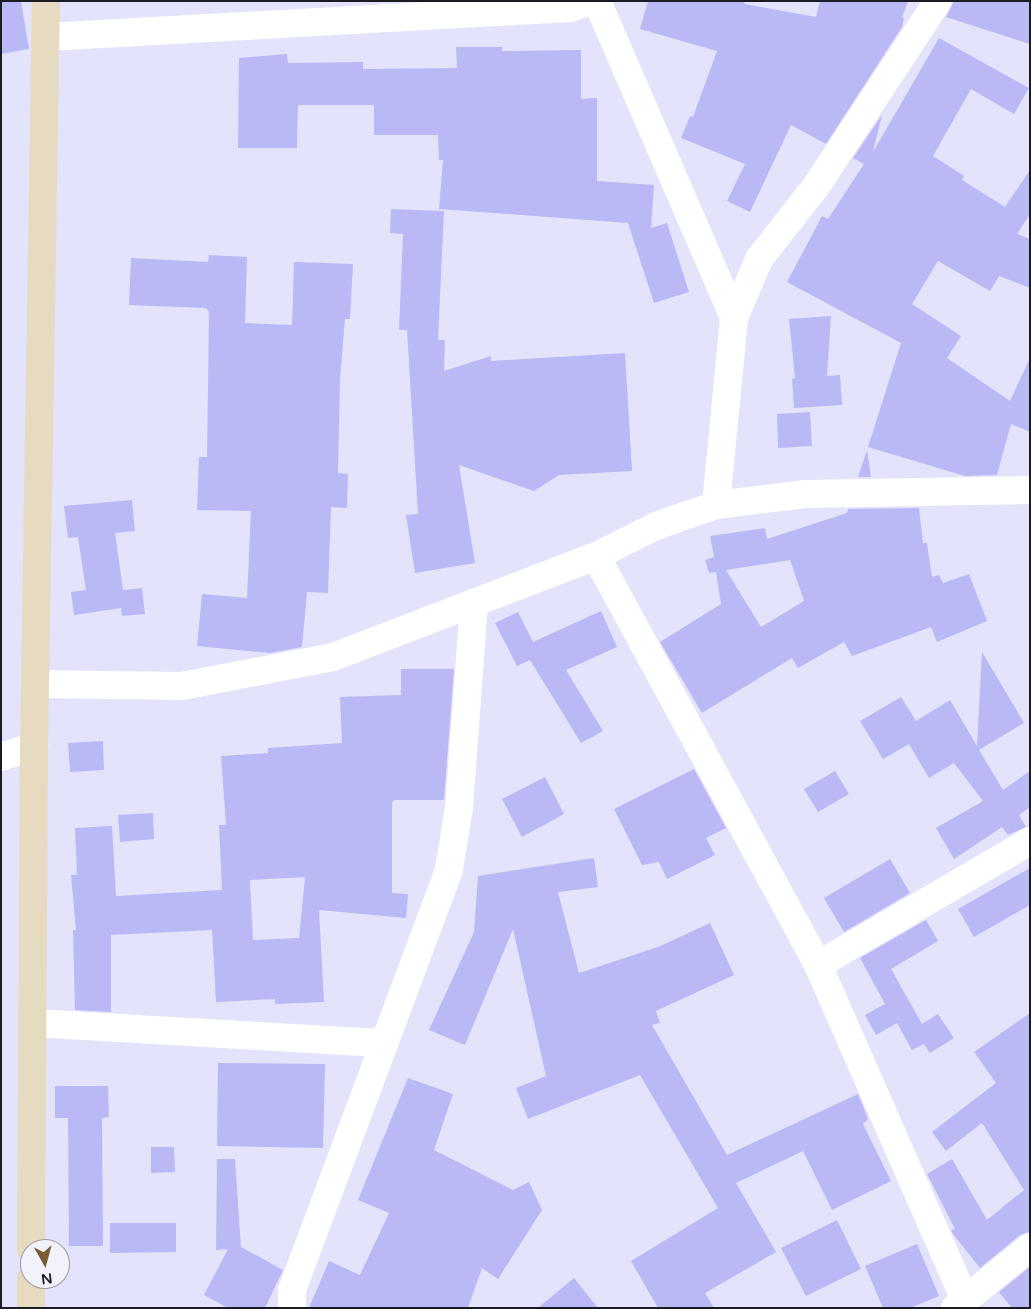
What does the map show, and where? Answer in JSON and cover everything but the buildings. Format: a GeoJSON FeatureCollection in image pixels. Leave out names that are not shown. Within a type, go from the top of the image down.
{"type":"FeatureCollection","features":[{"type":"Feature","properties":{"kind":"street"},"geometry":{"type":"LineString","coordinates":[[31,1239],[34,746],[46,1]]}},
{"type":"Feature","properties":{"kind":"street"},"geometry":{"type":"LineString","coordinates":[[46,37],[570,8],[590,1]]}},
{"type":"Feature","properties":{"kind":"street"},"geometry":{"type":"LineString","coordinates":[[597,1],[734,318]]}},
{"type":"Feature","properties":{"kind":"street"},"geometry":{"type":"LineString","coordinates":[[716,505],[734,318],[759,259],[817,185],[938,1]]}},
{"type":"Feature","properties":{"kind":"street"},"geometry":{"type":"LineString","coordinates":[[35,684],[182,686],[333,657],[596,556],[656,526],[716,505],[806,494],[1030,490]]}},
{"type":"Feature","properties":{"kind":"street"},"geometry":{"type":"LineString","coordinates":[[596,556],[818,964],[960,1304],[1030,1247]]}},
{"type":"Feature","properties":{"kind":"street"},"geometry":{"type":"LineString","coordinates":[[292,1308],[292,1290],[449,869],[459,808],[474,603]]}},
{"type":"Feature","properties":{"kind":"street"},"geometry":{"type":"LineString","coordinates":[[1,757],[34,746]]}},
{"type":"Feature","properties":{"kind":"street"},"geometry":{"type":"LineString","coordinates":[[818,964],[1030,841]]}},
{"type":"Feature","properties":{"kind":"street"},"geometry":{"type":"LineString","coordinates":[[33,1022],[384,1043]]}},
{"type":"Feature","properties":{"kind":"street"},"geometry":{"type":"LineString","coordinates":[[31,1289],[31,1308]]}}]}
